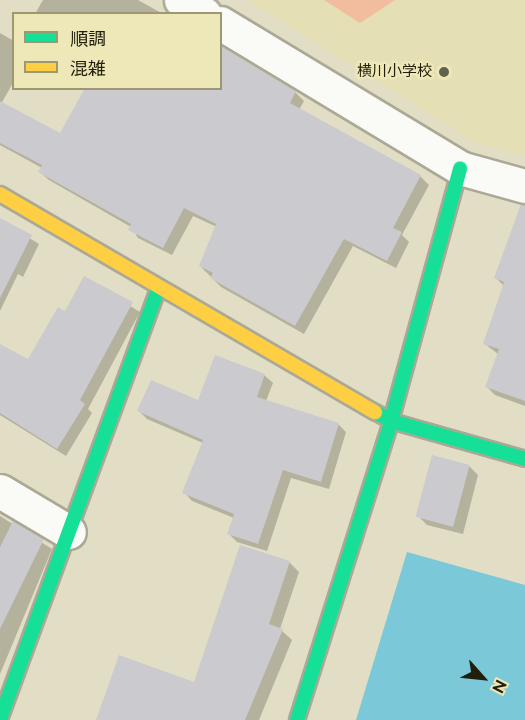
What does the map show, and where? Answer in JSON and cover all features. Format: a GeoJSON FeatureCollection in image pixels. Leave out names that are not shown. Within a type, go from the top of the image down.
{"type":"FeatureCollection","features":[{"type":"Feature","properties":{"kind":"street"},"geometry":{"type":"LineString","coordinates":[[181,0],[201,12]]}},
{"type":"Feature","properties":{"kind":"street"},"geometry":{"type":"LineString","coordinates":[[222,24],[460,168],[525,186]]}},
{"type":"Feature","properties":{"kind":"street"},"geometry":{"type":"LineString","coordinates":[[297,720],[391,421],[460,168]]}},
{"type":"Feature","properties":{"kind":"street"},"geometry":{"type":"LineString","coordinates":[[0,194],[158,289],[391,421],[525,459]]}},
{"type":"Feature","properties":{"kind":"street"},"geometry":{"type":"LineString","coordinates":[[0,720],[158,289]]}},
{"type":"Feature","properties":{"kind":"street"},"geometry":{"type":"LineString","coordinates":[[0,491],[69,532]]}},
{"type":"Feature","properties":{"kind":"shaded area","name":"横川小学校"},"geometry":{"type":"Polygon","coordinates":[[[247,0],[525,0],[525,156],[478,144],[247,0]]]}},
{"type":"Feature","properties":{"kind":"shaded area"},"geometry":{"type":"Polygon","coordinates":[[[324,0],[395,0],[360,23],[324,0]]]}},
{"type":"Feature","properties":{"kind":"water"},"geometry":{"type":"Polygon","coordinates":[[[407,552],[525,585],[525,720],[356,720],[407,552]]]}},
{"type":"Feature","properties":{"kind":"building"},"geometry":{"type":"Polygon","coordinates":[[[222,47],[296,91],[290,103],[421,175],[393,228],[402,232],[387,261],[344,239],[295,326],[210,278],[213,273],[199,266],[216,224],[184,208],[163,248],[128,230],[131,224],[38,172],[42,165],[0,143],[0,101],[60,133],[84,90],[222,90],[222,47]]]}},
{"type":"Feature","properties":{"kind":"building"},"geometry":{"type":"Polygon","coordinates":[[[521,204],[525,204],[525,401],[485,387],[499,349],[483,344],[504,282],[494,278],[521,204]]]}},
{"type":"Feature","properties":{"kind":"building"},"geometry":{"type":"Polygon","coordinates":[[[0,218],[32,235],[0,298],[0,218]]]}},
{"type":"Feature","properties":{"kind":"building"},"geometry":{"type":"Polygon","coordinates":[[[84,276],[133,302],[80,400],[85,404],[57,449],[0,413],[0,344],[28,359],[58,307],[65,311],[84,276]]]}},
{"type":"Feature","properties":{"kind":"building"},"geometry":{"type":"Polygon","coordinates":[[[215,355],[265,374],[257,397],[339,423],[321,482],[283,470],[258,544],[227,534],[234,514],[182,493],[203,440],[137,411],[151,380],[198,400],[215,355]]]}},
{"type":"Feature","properties":{"kind":"building"},"geometry":{"type":"Polygon","coordinates":[[[432,455],[470,465],[453,527],[415,517],[432,455]]]}},
{"type":"Feature","properties":{"kind":"building"},"geometry":{"type":"Polygon","coordinates":[[[13,521],[44,539],[0,629],[0,547],[13,521]]]}},
{"type":"Feature","properties":{"kind":"building"},"geometry":{"type":"Polygon","coordinates":[[[240,545],[290,561],[269,624],[283,629],[245,720],[96,720],[119,655],[194,682],[240,545]]]}},
{"type":"Feature","properties":{"kind":"traffic: fast"},"geometry":{"type":"LineString","coordinates":[[297,720],[391,421],[460,168]]}},
{"type":"Feature","properties":{"kind":"traffic: fast"},"geometry":{"type":"LineString","coordinates":[[0,719],[158,289]]}},
{"type":"Feature","properties":{"kind":"traffic: fast"},"geometry":{"type":"LineString","coordinates":[[375,412],[391,421],[525,459]]}},
{"type":"Feature","properties":{"kind":"traffic: slow"},"geometry":{"type":"LineString","coordinates":[[0,194],[375,412]]}},
{"type":"Feature","properties":{"kind":"place","name":"横川小学校"},"geometry":{"type":"Point","coordinates":[444,72]}}]}
